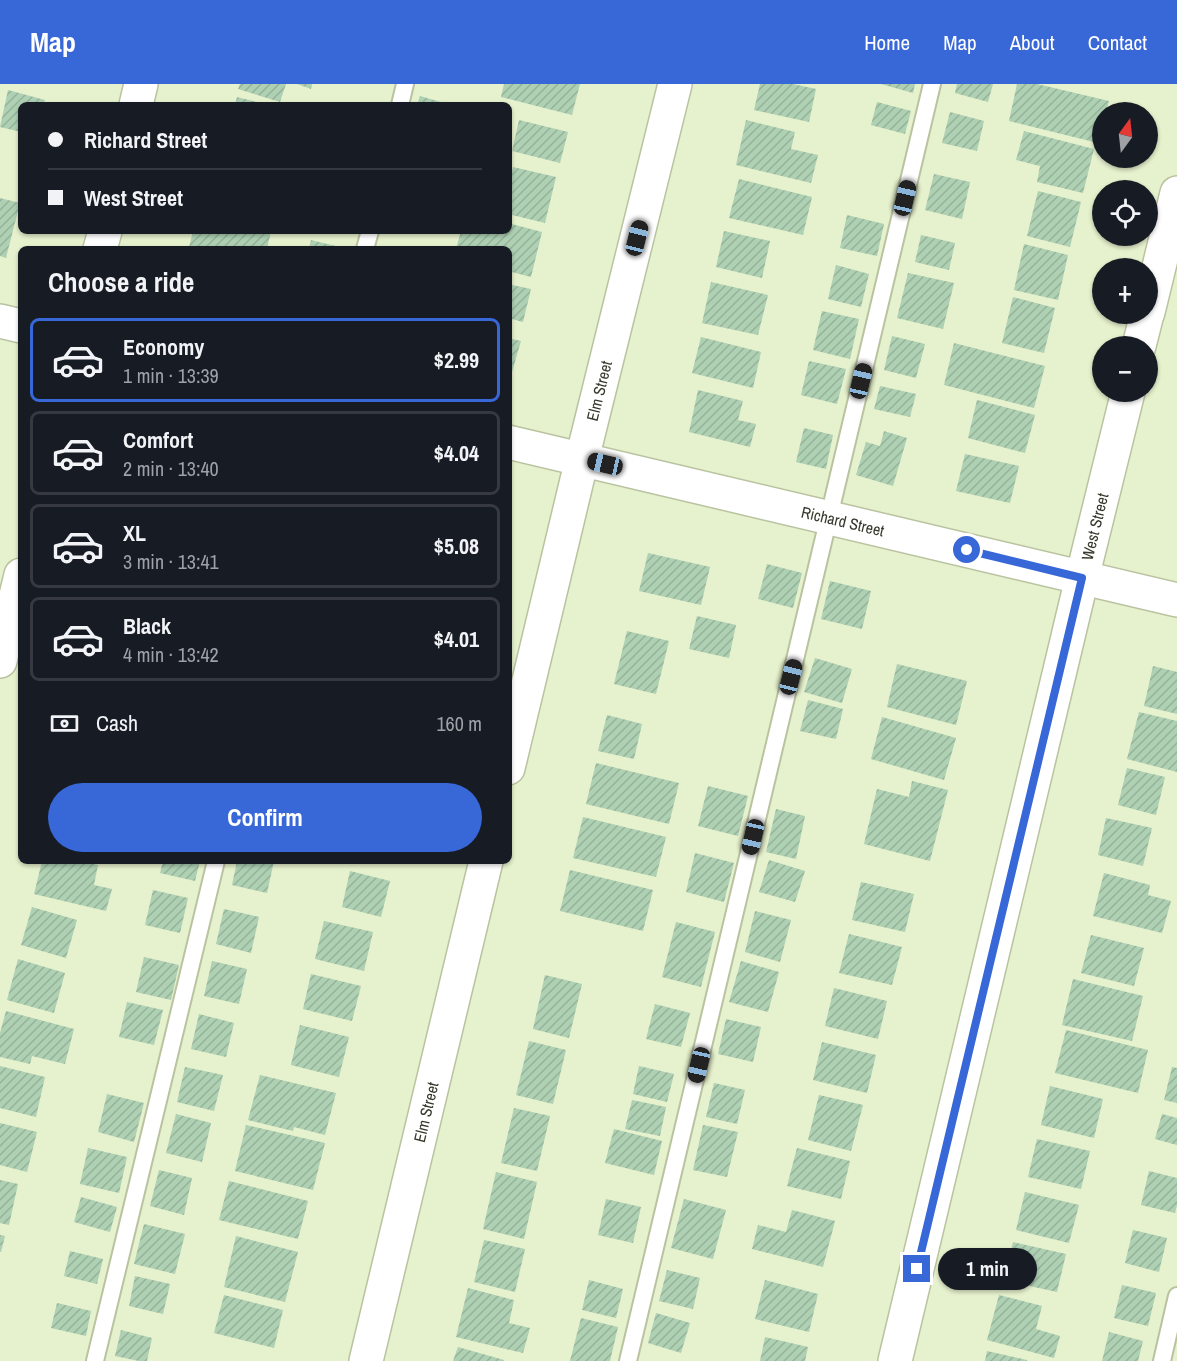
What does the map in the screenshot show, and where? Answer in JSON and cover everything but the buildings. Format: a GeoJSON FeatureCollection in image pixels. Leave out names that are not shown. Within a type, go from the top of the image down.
{"type":"FeatureCollection","features":[{"type":"Feature","properties":{"kind":"street"},"geometry":{"type":"LineString","coordinates":[[137,102],[141,84]]}},
{"type":"Feature","properties":{"kind":"street","name":"Elm Street"},"geometry":{"type":"LineString","coordinates":[[512,751],[675,84]]}},
{"type":"Feature","properties":{"kind":"street"},"geometry":{"type":"LineString","coordinates":[[1158,269],[1177,193]]}},
{"type":"Feature","properties":{"kind":"street"},"geometry":{"type":"LineString","coordinates":[[0,321],[18,325]]}},
{"type":"Feature","properties":{"kind":"street","name":"West Street"},"geometry":{"type":"LineString","coordinates":[[895,1361],[1126,402]]}},
{"type":"Feature","properties":{"kind":"street","name":"Richard Street"},"geometry":{"type":"LineString","coordinates":[[512,443],[1177,600]]}},
{"type":"Feature","properties":{"kind":"street"},"geometry":{"type":"LineString","coordinates":[[0,661],[18,587]]}},
{"type":"Feature","properties":{"kind":"street","name":"Elm Street"},"geometry":{"type":"LineString","coordinates":[[366,1361],[485,864]]}},
{"type":"Feature","properties":{"kind":"lane"},"geometry":{"type":"LineString","coordinates":[[401,102],[405,84]]}},
{"type":"Feature","properties":{"kind":"lane"},"geometry":{"type":"LineString","coordinates":[[628,1361],[932,84]]}},
{"type":"Feature","properties":{"kind":"lane"},"geometry":{"type":"LineString","coordinates":[[95,1361],[215,864]]}},
{"type":"Feature","properties":{"kind":"lane"},"geometry":{"type":"LineString","coordinates":[[1161,1361],[1177,1296]]}},
{"type":"Feature","properties":{"kind":"route"},"geometry":{"type":"LineString","coordinates":[[917,1269],[1082,578],[967,550]]}}]}
